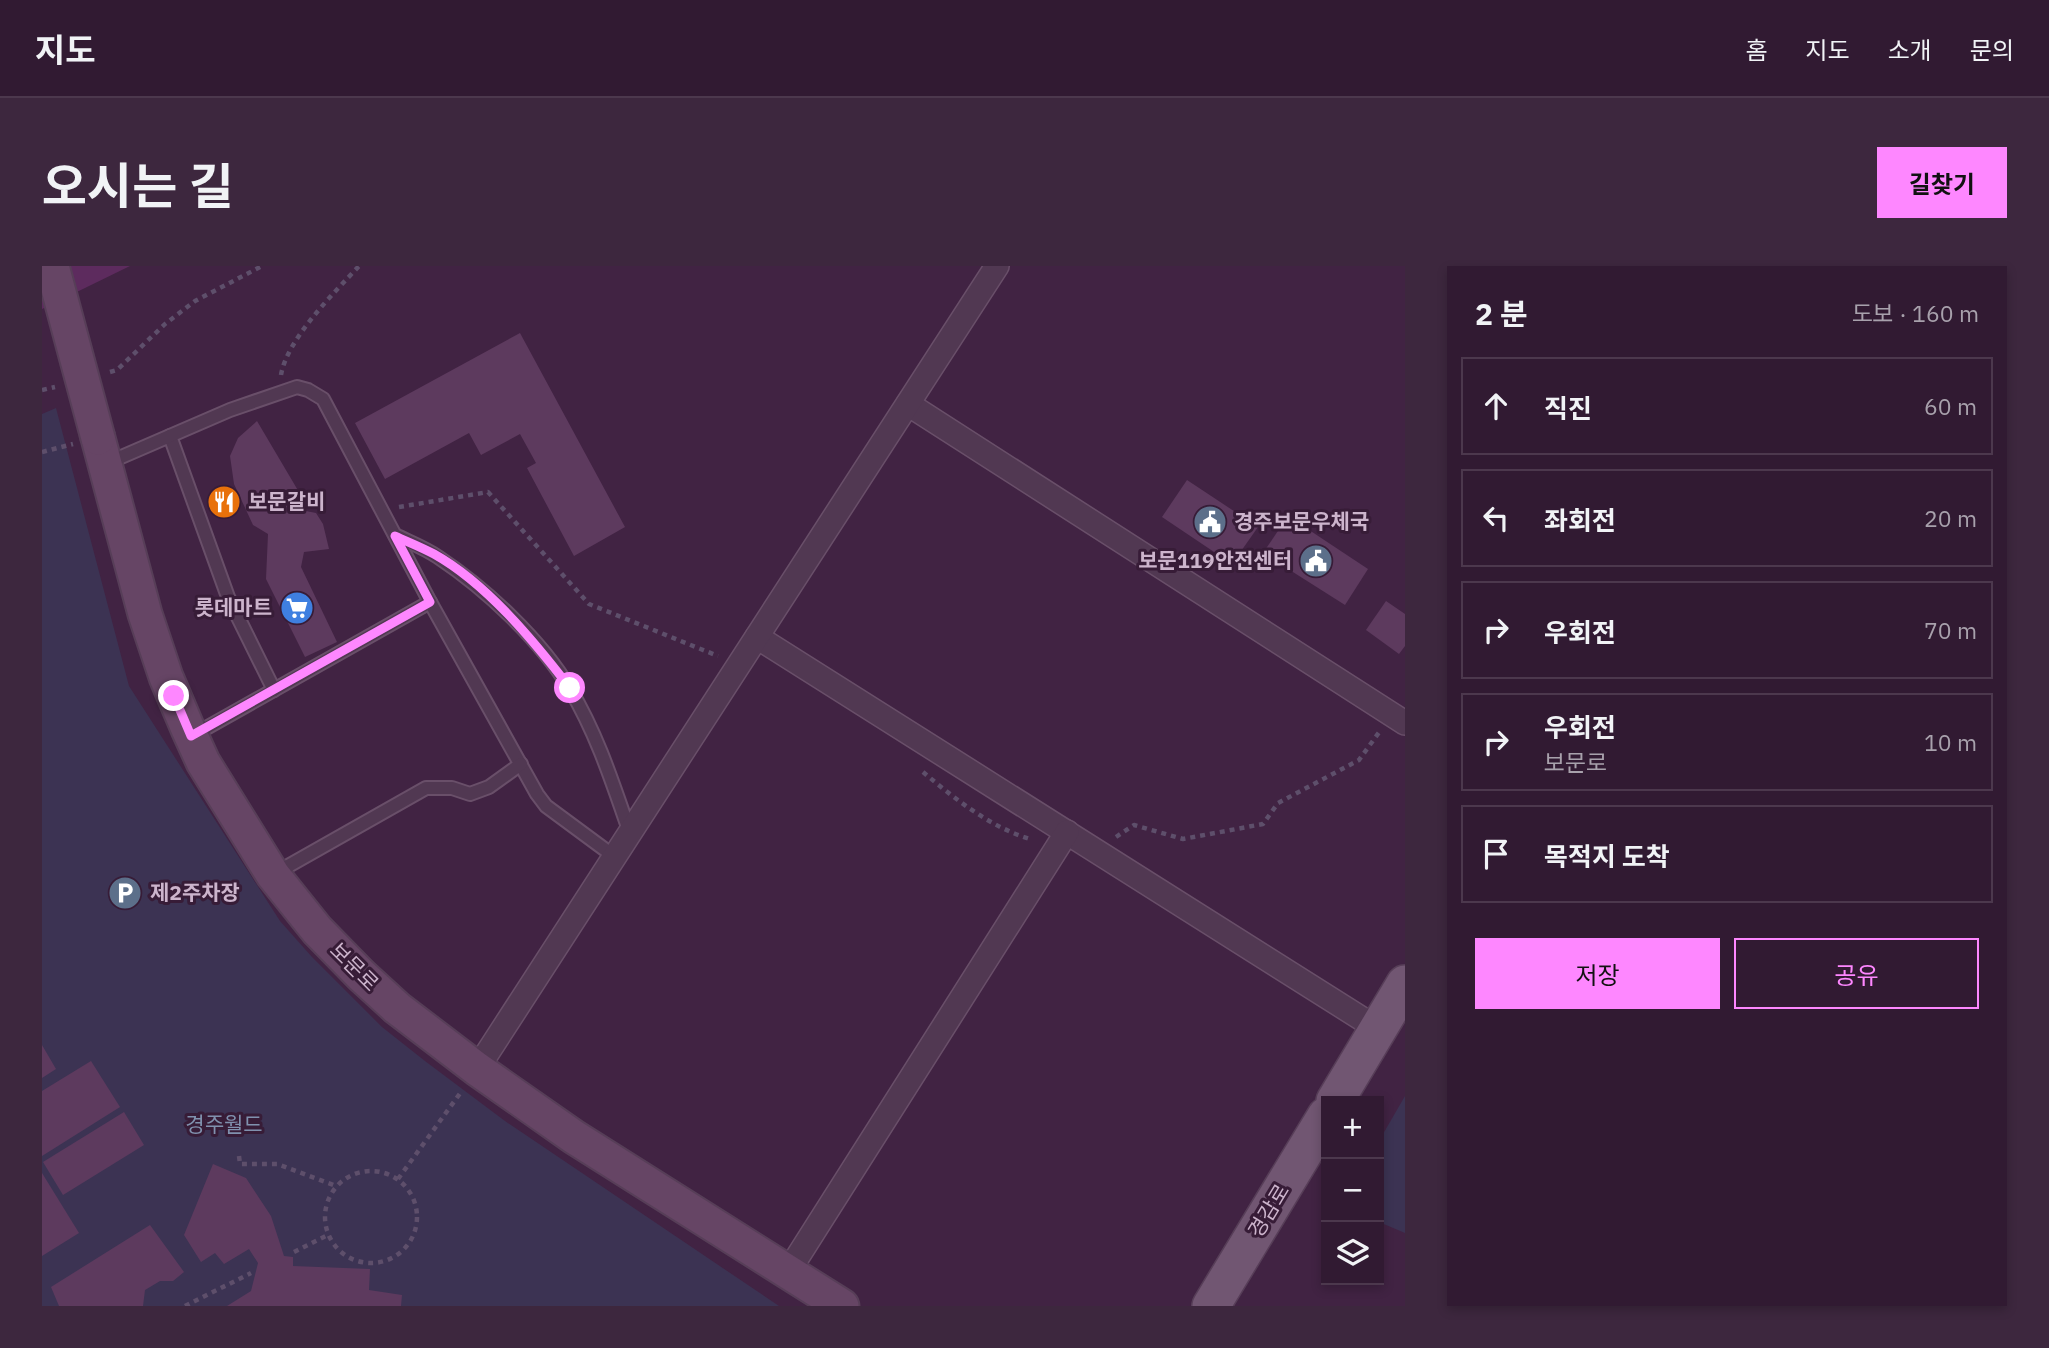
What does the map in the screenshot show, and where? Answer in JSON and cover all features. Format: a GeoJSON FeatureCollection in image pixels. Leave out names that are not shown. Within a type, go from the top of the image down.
{"type":"FeatureCollection","features":[{"type":"Feature","properties":{"kind":"main road"},"geometry":{"type":"LineString","coordinates":[[1338,1096],[1405,984]]}},
{"type":"Feature","properties":{"kind":"main road","name":"경감로"},"geometry":{"type":"LineString","coordinates":[[1212,1306],[1321,1124]]}},
{"type":"Feature","properties":{"kind":"street","name":"보문로"},"geometry":{"type":"LineString","coordinates":[[52,266],[145,614],[166,677],[203,762],[273,874],[317,930],[361,975],[397,1008],[477,1069],[574,1137],[842,1306]]}},
{"type":"Feature","properties":{"kind":"street"},"geometry":{"type":"LineString","coordinates":[[477,1069],[997,266]]}},
{"type":"Feature","properties":{"kind":"street"},"geometry":{"type":"LineString","coordinates":[[908,404],[1405,723]]}},
{"type":"Feature","properties":{"kind":"street"},"geometry":{"type":"LineString","coordinates":[[757,637],[1378,1029]]}},
{"type":"Feature","properties":{"kind":"street"},"geometry":{"type":"LineString","coordinates":[[788,1272],[1067,832]]}},
{"type":"Feature","properties":{"kind":"lane"},"geometry":{"type":"LineString","coordinates":[[101,451],[170,436],[230,410],[298,387],[323,399],[430,602],[546,806],[615,857]]}},
{"type":"Feature","properties":{"kind":"lane"},"geometry":{"type":"LineString","coordinates":[[170,436],[228,597],[274,690]]}},
{"type":"Feature","properties":{"kind":"lane"},"geometry":{"type":"LineString","coordinates":[[395,536],[447,563],[478,587],[533,640],[570,688],[603,754],[630,833]]}},
{"type":"Feature","properties":{"kind":"lane"},"geometry":{"type":"LineString","coordinates":[[191,736],[430,602]]}},
{"type":"Feature","properties":{"kind":"lane"},"geometry":{"type":"LineString","coordinates":[[273,874],[426,788],[452,788],[470,794],[489,787],[521,764]]}},
{"type":"Feature","properties":{"kind":"path"},"geometry":{"type":"LineString","coordinates":[[104,373],[117,370],[165,324],[195,301],[262,266]]}},
{"type":"Feature","properties":{"kind":"path"},"geometry":{"type":"LineString","coordinates":[[278,394],[282,367],[293,346],[321,307],[359,266]]}},
{"type":"Feature","properties":{"kind":"path"},"geometry":{"type":"LineString","coordinates":[[42,390],[68,384]]}},
{"type":"Feature","properties":{"kind":"path"},"geometry":{"type":"LineString","coordinates":[[398,1179],[477,1069]]}},
{"type":"Feature","properties":{"kind":"path"},"geometry":{"type":"LineString","coordinates":[[239,1157],[240,1164],[277,1164],[336,1186]]}},
{"type":"Feature","properties":{"kind":"path"},"geometry":{"type":"LineString","coordinates":[[368,1170],[383,1172],[398,1179],[409,1189],[416,1204],[414,1235],[405,1249],[377,1264],[362,1263],[335,1248],[324,1221],[325,1206],[336,1186],[353,1173],[368,1170]]}},
{"type":"Feature","properties":{"kind":"path"},"geometry":{"type":"LineString","coordinates":[[294,1252],[328,1235]]}},
{"type":"Feature","properties":{"kind":"path"},"geometry":{"type":"LineString","coordinates":[[185,1306],[251,1273]]}},
{"type":"Feature","properties":{"kind":"green space","name":"경주월드"},"geometry":{"type":"Polygon","coordinates":[[[56,408],[129,686],[280,921],[382,1027],[425,1061],[505,1121],[779,1306],[42,1306],[42,414],[56,408]]]}},
{"type":"Feature","properties":{"kind":"green space"},"geometry":{"type":"Polygon","coordinates":[[[1405,1096],[1405,1233],[1384,1224],[1384,1132],[1405,1096]]]}},
{"type":"Feature","properties":{"kind":"shaded area"},"geometry":{"type":"Polygon","coordinates":[[[42,266],[130,266],[42,309],[42,266]]]}},
{"type":"Feature","properties":{"kind":"building"},"geometry":{"type":"Polygon","coordinates":[[[520,333],[625,527],[574,556],[527,468],[536,463],[520,434],[481,455],[469,433],[385,479],[355,423],[520,333]]]}},
{"type":"Feature","properties":{"kind":"building"},"geometry":{"type":"Polygon","coordinates":[[[257,421],[306,504],[296,509],[316,513],[323,524],[329,549],[304,552],[301,567],[337,642],[305,657],[266,579],[268,534],[253,525],[234,484],[230,456],[238,438],[257,421]]]}},
{"type":"Feature","properties":{"kind":"building","name":"경주보문우체국"},"geometry":{"type":"Polygon","coordinates":[[[1187,480],[1258,527],[1232,564],[1162,517],[1187,480]]]}},
{"type":"Feature","properties":{"kind":"building","name":"보문119안전센터"},"geometry":{"type":"Polygon","coordinates":[[[1288,516],[1368,569],[1345,605],[1263,553],[1288,516]]]}},
{"type":"Feature","properties":{"kind":"building"},"geometry":{"type":"Polygon","coordinates":[[[1386,601],[1405,614],[1405,646],[1399,654],[1366,630],[1386,601]]]}},
{"type":"Feature","properties":{"kind":"building"},"geometry":{"type":"Polygon","coordinates":[[[42,1045],[56,1069],[42,1078],[42,1045]]]}},
{"type":"Feature","properties":{"kind":"building"},"geometry":{"type":"Polygon","coordinates":[[[91,1061],[120,1107],[42,1156],[42,1091],[91,1061]]]}},
{"type":"Feature","properties":{"kind":"building"},"geometry":{"type":"Polygon","coordinates":[[[124,1112],[144,1145],[63,1195],[43,1162],[124,1112]]]}},
{"type":"Feature","properties":{"kind":"building"},"geometry":{"type":"Polygon","coordinates":[[[213,1164],[246,1178],[271,1216],[284,1256],[293,1257],[293,1266],[370,1269],[369,1290],[402,1295],[401,1306],[227,1306],[251,1291],[258,1263],[249,1249],[224,1264],[215,1253],[201,1262],[184,1235],[213,1164]]]}},
{"type":"Feature","properties":{"kind":"building"},"geometry":{"type":"Polygon","coordinates":[[[42,1173],[79,1233],[42,1256],[42,1173]]]}},
{"type":"Feature","properties":{"kind":"building"},"geometry":{"type":"Polygon","coordinates":[[[150,1225],[184,1272],[173,1281],[160,1281],[145,1290],[143,1306],[59,1306],[51,1287],[150,1225]]]}},
{"type":"Feature","properties":{"kind":"place","name":"보문갈비"},"geometry":{"type":"Point","coordinates":[224,502]}},
{"type":"Feature","properties":{"kind":"place","name":"경주보문우체국"},"geometry":{"type":"Point","coordinates":[1210,522]}},
{"type":"Feature","properties":{"kind":"place","name":"보문119안전센터"},"geometry":{"type":"Point","coordinates":[1316,561]}},
{"type":"Feature","properties":{"kind":"place","name":"롯데마트"},"geometry":{"type":"Point","coordinates":[297,608]}},
{"type":"Feature","properties":{"kind":"place","name":"제2주차장"},"geometry":{"type":"Point","coordinates":[125,893]}},
{"type":"Feature","properties":{"kind":"route"},"geometry":{"type":"LineString","coordinates":[[174,696],[191,736],[430,602],[395,536],[436,555],[478,587],[533,640],[570,688]]}}]}
